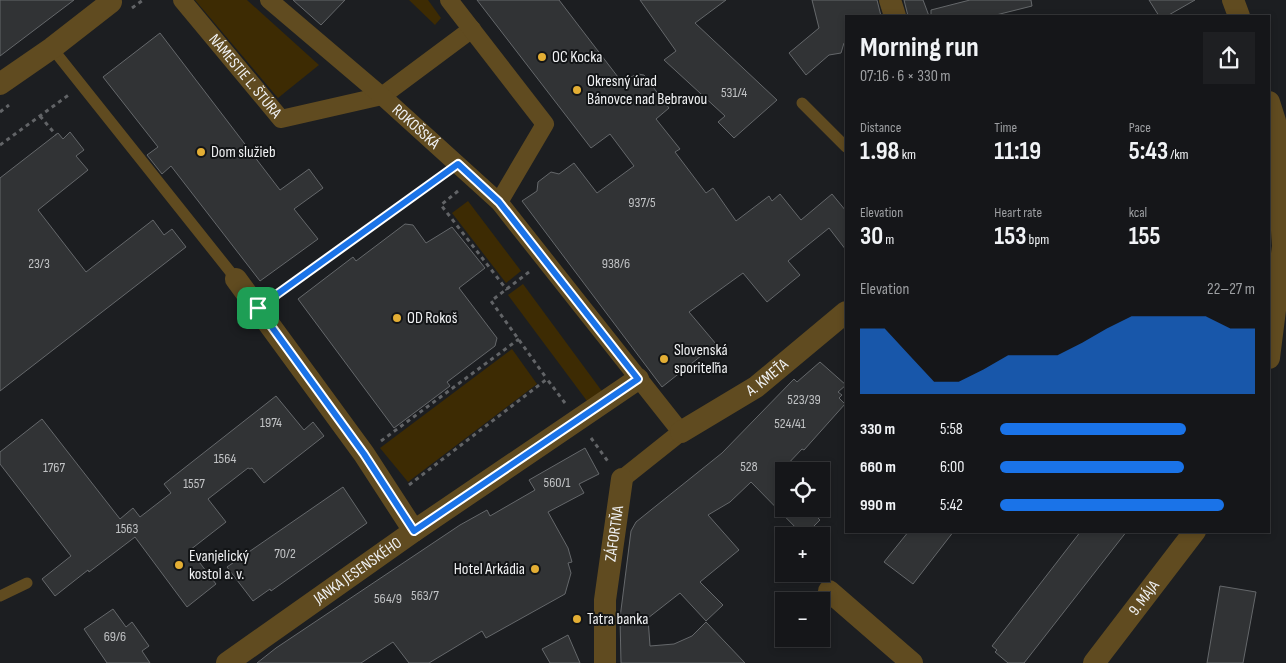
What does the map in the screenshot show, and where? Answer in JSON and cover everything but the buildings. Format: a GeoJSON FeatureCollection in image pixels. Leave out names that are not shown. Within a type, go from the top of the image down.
{"type":"FeatureCollection","features":[{"type":"Feature","properties":{"kind":"street","name":"NÁMESTIE Ľ. ŠTÚRA"},"geometry":{"type":"LineString","coordinates":[[182,0],[281,119],[382,96]]}},
{"type":"Feature","properties":{"kind":"street"},"geometry":{"type":"LineString","coordinates":[[269,0],[382,96],[472,29]]}},
{"type":"Feature","properties":{"kind":"street"},"geometry":{"type":"LineString","coordinates":[[449,0],[545,124],[499,202]]}},
{"type":"Feature","properties":{"kind":"street"},"geometry":{"type":"LineString","coordinates":[[890,0],[895,15]]}},
{"type":"Feature","properties":{"kind":"street"},"geometry":{"type":"LineString","coordinates":[[1233,0],[1238,15]]}},
{"type":"Feature","properties":{"kind":"street"},"geometry":{"type":"LineString","coordinates":[[1,82],[52,48],[112,1]]}},
{"type":"Feature","properties":{"kind":"street","name":"ROKOŠSKÁ"},"geometry":{"type":"LineString","coordinates":[[382,96],[499,202],[681,432]]}},
{"type":"Feature","properties":{"kind":"street"},"geometry":{"type":"LineString","coordinates":[[1270,105],[1275,121],[1284,246],[1270,351]]}},
{"type":"Feature","properties":{"kind":"street"},"geometry":{"type":"LineString","coordinates":[[236,279],[364,454],[414,531]]}},
{"type":"Feature","properties":{"kind":"street","name":"A. KMEŤA"},"geometry":{"type":"LineString","coordinates":[[681,432],[756,387],[845,313]]}},
{"type":"Feature","properties":{"kind":"street","name":"JANKA JESENSKÉHO"},"geometry":{"type":"LineString","coordinates":[[227,663],[414,531],[638,379]]}},
{"type":"Feature","properties":{"kind":"street"},"geometry":{"type":"LineString","coordinates":[[622,479],[681,432]]}},
{"type":"Feature","properties":{"kind":"street","name":"ZÁFORTŇA"},"geometry":{"type":"LineString","coordinates":[[605,663],[605,600],[622,479]]}},
{"type":"Feature","properties":{"kind":"street","name":"9. MÁJA"},"geometry":{"type":"LineString","coordinates":[[1094,663],[1193,533]]}},
{"type":"Feature","properties":{"kind":"street"},"geometry":{"type":"LineString","coordinates":[[829,591],[912,663]]}},
{"type":"Feature","properties":{"kind":"lane"},"geometry":{"type":"LineString","coordinates":[[52,48],[236,279]]}},
{"type":"Feature","properties":{"kind":"lane"},"geometry":{"type":"LineString","coordinates":[[802,103],[845,146]]}},
{"type":"Feature","properties":{"kind":"lane"},"geometry":{"type":"LineString","coordinates":[[0,596],[27,583]]}},
{"type":"Feature","properties":{"kind":"path"},"geometry":{"type":"LineString","coordinates":[[0,145],[82,86]]}},
{"type":"Feature","properties":{"kind":"path"},"geometry":{"type":"LineString","coordinates":[[40,116],[56,135]]}},
{"type":"Feature","properties":{"kind":"path"},"geometry":{"type":"LineString","coordinates":[[258,308],[458,164]]}},
{"type":"Feature","properties":{"kind":"path"},"geometry":{"type":"LineString","coordinates":[[452,196],[441,205],[507,290]]}},
{"type":"Feature","properties":{"kind":"path"},"geometry":{"type":"LineString","coordinates":[[522,277],[491,301],[554,388]]}},
{"type":"Feature","properties":{"kind":"path"},"geometry":{"type":"LineString","coordinates":[[364,454],[519,339]]}},
{"type":"Feature","properties":{"kind":"path"},"geometry":{"type":"LineString","coordinates":[[392,497],[547,379]]}},
{"type":"Feature","properties":{"kind":"path"},"geometry":{"type":"LineString","coordinates":[[591,438],[622,479]]}},
{"type":"Feature","properties":{"kind":"shaded area"},"geometry":{"type":"Polygon","coordinates":[[[195,0],[247,0],[319,65],[278,98],[195,0]]]}},
{"type":"Feature","properties":{"kind":"shaded area"},"geometry":{"type":"Polygon","coordinates":[[[409,0],[428,0],[441,18],[435,25],[409,0]]]}},
{"type":"Feature","properties":{"kind":"shaded area"},"geometry":{"type":"Polygon","coordinates":[[[468,201],[521,271],[506,283],[452,213],[468,201]]]}},
{"type":"Feature","properties":{"kind":"shaded area"},"geometry":{"type":"Polygon","coordinates":[[[523,284],[604,394],[590,405],[508,295],[523,284]]]}},
{"type":"Feature","properties":{"kind":"shaded area"},"geometry":{"type":"Polygon","coordinates":[[[512,349],[537,384],[408,482],[380,448],[512,349]]]}},
{"type":"Feature","properties":{"kind":"place","name":"OC Kocka"},"geometry":{"type":"Point","coordinates":[542,57]}},
{"type":"Feature","properties":{"kind":"place","name":"Okresný úrad Bánovce nad Bebravou"},"geometry":{"type":"Point","coordinates":[577,90]}},
{"type":"Feature","properties":{"kind":"place","name":"Dom služieb"},"geometry":{"type":"Point","coordinates":[201,152]}},
{"type":"Feature","properties":{"kind":"place","name":"OD Rokoš"},"geometry":{"type":"Point","coordinates":[397,318]}},
{"type":"Feature","properties":{"kind":"place","name":"Slovenská sporiteľňa"},"geometry":{"type":"Point","coordinates":[664,359]}},
{"type":"Feature","properties":{"kind":"place","name":"Evanjelický kostol a. v."},"geometry":{"type":"Point","coordinates":[179,565]}},
{"type":"Feature","properties":{"kind":"place","name":"Hotel Arkádia"},"geometry":{"type":"Point","coordinates":[535,569]}},
{"type":"Feature","properties":{"kind":"place","name":"Tatra banka"},"geometry":{"type":"Point","coordinates":[577,619]}},
{"type":"Feature","properties":{"kind":"route"},"geometry":{"type":"LineString","coordinates":[[458,164],[499,202],[638,379],[414,531],[364,454],[258,308],[458,164]]}}]}
